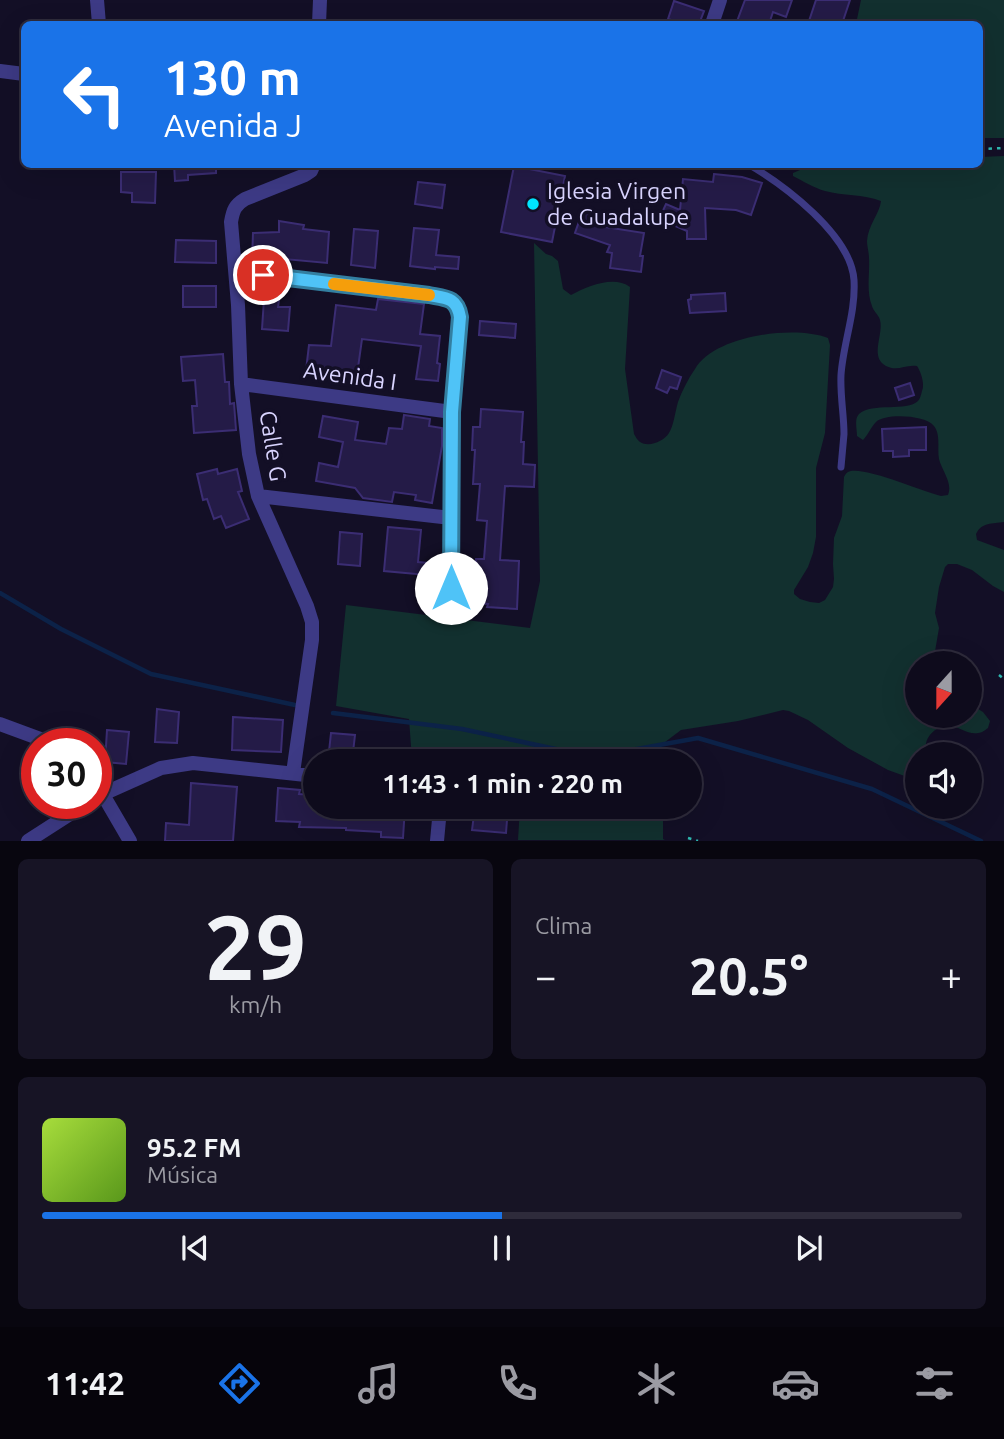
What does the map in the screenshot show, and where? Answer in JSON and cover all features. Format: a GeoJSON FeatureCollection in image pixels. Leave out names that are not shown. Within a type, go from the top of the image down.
{"type":"FeatureCollection","features":[{"type":"Feature","properties":{"kind":"street"},"geometry":{"type":"LineString","coordinates":[[97,0],[99,21]]}},
{"type":"Feature","properties":{"kind":"street"},"geometry":{"type":"LineString","coordinates":[[319,21],[320,0]]}},
{"type":"Feature","properties":{"kind":"street"},"geometry":{"type":"LineString","coordinates":[[713,21],[720,0]]}},
{"type":"Feature","properties":{"kind":"street"},"geometry":{"type":"LineString","coordinates":[[0,72],[21,74]]}},
{"type":"Feature","properties":{"kind":"street","name":"Calle G"},"geometry":{"type":"LineString","coordinates":[[293,773],[312,640],[312,622],[258,496],[249,454],[241,384],[231,222],[236,205],[245,199],[304,175],[312,168]]}},
{"type":"Feature","properties":{"kind":"street"},"geometry":{"type":"LineString","coordinates":[[236,271],[429,295],[453,301],[459,308],[452,412],[451,588]]}},
{"type":"Feature","properties":{"kind":"street","name":"Avenida I"},"geometry":{"type":"LineString","coordinates":[[241,384],[452,412]]}},
{"type":"Feature","properties":{"kind":"street"},"geometry":{"type":"LineString","coordinates":[[258,496],[451,518]]}},
{"type":"Feature","properties":{"kind":"street"},"geometry":{"type":"LineString","coordinates":[[0,724],[21,732]]}},
{"type":"Feature","properties":{"kind":"street"},"geometry":{"type":"LineString","coordinates":[[112,785],[161,768],[193,763],[303,774]]}},
{"type":"Feature","properties":{"kind":"street"},"geometry":{"type":"LineString","coordinates":[[112,812],[130,841]]}},
{"type":"Feature","properties":{"kind":"street"},"geometry":{"type":"LineString","coordinates":[[27,841],[62,819]]}},
{"type":"Feature","properties":{"kind":"street"},"geometry":{"type":"LineString","coordinates":[[437,841],[439,819]]}},
{"type":"Feature","properties":{"kind":"lane"},"geometry":{"type":"LineString","coordinates":[[754,168],[784,188],[818,218],[849,259],[854,277],[841,376],[844,433],[841,467]]}},
{"type":"Feature","properties":{"kind":"path"},"geometry":{"type":"LineString","coordinates":[[983,149],[1004,148]]}},
{"type":"Feature","properties":{"kind":"path"},"geometry":{"type":"LineString","coordinates":[[999,675],[1004,680]]}},
{"type":"Feature","properties":{"kind":"path"},"geometry":{"type":"LineString","coordinates":[[688,838],[698,841]]}},
{"type":"Feature","properties":{"kind":"green space"},"geometry":{"type":"Polygon","coordinates":[[[861,0],[1004,0],[1004,138],[983,138],[983,21],[857,21],[861,0]]]}},
{"type":"Feature","properties":{"kind":"green space"},"geometry":{"type":"Polygon","coordinates":[[[1004,156],[1004,522],[984,525],[976,534],[977,540],[1004,550],[1004,592],[972,570],[957,564],[948,564],[945,567],[935,613],[939,628],[935,651],[905,651],[905,728],[940,728],[931,734],[926,742],[905,742],[905,776],[848,748],[808,720],[783,710],[738,721],[681,730],[656,749],[411,749],[409,719],[336,706],[346,605],[530,628],[540,581],[534,243],[558,261],[563,289],[571,295],[593,285],[609,282],[630,287],[625,369],[634,434],[644,444],[656,443],[667,436],[690,377],[705,357],[720,348],[737,341],[777,333],[814,334],[828,338],[830,345],[825,433],[816,468],[816,537],[808,567],[794,590],[794,594],[800,599],[819,603],[825,600],[833,587],[834,538],[842,516],[844,477],[848,472],[866,472],[941,496],[948,495],[949,486],[939,459],[937,433],[930,422],[915,418],[888,417],[876,422],[863,440],[857,436],[856,421],[859,414],[872,408],[913,404],[919,400],[923,388],[917,366],[890,368],[878,357],[881,326],[869,294],[867,241],[881,201],[821,190],[793,176],[793,173],[800,170],[865,168],[983,168],[983,157],[1004,156]]]}},
{"type":"Feature","properties":{"kind":"green space"},"geometry":{"type":"Polygon","coordinates":[[[983,712],[990,721],[988,728],[981,732],[967,732],[958,728],[982,728],[983,712]]]}},
{"type":"Feature","properties":{"kind":"green space"},"geometry":{"type":"Polygon","coordinates":[[[519,819],[663,819],[665,840],[518,840],[519,819]]]}},
{"type":"Feature","properties":{"kind":"building"},"geometry":{"type":"Polygon","coordinates":[[[745,0],[792,0],[786,17],[773,12],[770,21],[737,21],[745,0]]]}},
{"type":"Feature","properties":{"kind":"building"},"geometry":{"type":"Polygon","coordinates":[[[816,0],[850,0],[843,21],[809,21],[816,0]]]}},
{"type":"Feature","properties":{"kind":"building"},"geometry":{"type":"Polygon","coordinates":[[[674,1],[704,11],[700,21],[668,19],[674,1]]]}},
{"type":"Feature","properties":{"kind":"building"},"geometry":{"type":"Polygon","coordinates":[[[174,168],[216,168],[216,173],[188,175],[188,180],[175,181],[174,168]]]}},
{"type":"Feature","properties":{"kind":"building","name":"Iglesia Virgen de Guadalupe"},"geometry":{"type":"Polygon","coordinates":[[[514,168],[565,176],[552,242],[501,232],[514,168]]]}},
{"type":"Feature","properties":{"kind":"building"},"geometry":{"type":"Polygon","coordinates":[[[121,172],[156,172],[155,203],[132,202],[132,193],[121,192],[121,172]]]}},
{"type":"Feature","properties":{"kind":"building"},"geometry":{"type":"Polygon","coordinates":[[[714,174],[742,177],[762,183],[751,215],[736,210],[705,208],[706,239],[687,239],[687,231],[659,219],[666,204],[680,210],[683,179],[713,182],[714,174]]]}},
{"type":"Feature","properties":{"kind":"building"},"geometry":{"type":"Polygon","coordinates":[[[418,182],[445,185],[442,208],[415,204],[418,182]]]}},
{"type":"Feature","properties":{"kind":"building"},"geometry":{"type":"Polygon","coordinates":[[[583,210],[608,218],[605,227],[644,233],[640,256],[643,256],[641,272],[610,268],[612,253],[607,252],[610,245],[575,233],[583,210]]]}},
{"type":"Feature","properties":{"kind":"building"},"geometry":{"type":"Polygon","coordinates":[[[279,221],[304,225],[303,229],[329,232],[327,263],[274,258],[273,264],[252,261],[253,233],[279,232],[279,221]]]}},
{"type":"Feature","properties":{"kind":"building"},"geometry":{"type":"Polygon","coordinates":[[[414,228],[439,230],[436,255],[459,257],[458,269],[410,266],[414,228]]]}},
{"type":"Feature","properties":{"kind":"building"},"geometry":{"type":"Polygon","coordinates":[[[354,229],[378,231],[375,268],[351,265],[354,229]]]}},
{"type":"Feature","properties":{"kind":"building"},"geometry":{"type":"Polygon","coordinates":[[[176,240],[216,241],[216,263],[175,262],[176,240]]]}},
{"type":"Feature","properties":{"kind":"building"},"geometry":{"type":"Polygon","coordinates":[[[183,286],[216,286],[216,307],[183,307],[183,286]]]}},
{"type":"Feature","properties":{"kind":"building"},"geometry":{"type":"Polygon","coordinates":[[[725,293],[726,311],[690,313],[688,300],[691,295],[725,293]]]}},
{"type":"Feature","properties":{"kind":"building"},"geometry":{"type":"Polygon","coordinates":[[[264,299],[279,300],[278,307],[290,307],[288,331],[262,329],[264,299]]]}},
{"type":"Feature","properties":{"kind":"building"},"geometry":{"type":"Polygon","coordinates":[[[378,299],[424,304],[420,334],[440,336],[438,381],[416,379],[421,346],[362,339],[357,375],[306,370],[309,345],[331,346],[336,305],[376,310],[378,299]]]}},
{"type":"Feature","properties":{"kind":"building"},"geometry":{"type":"Polygon","coordinates":[[[480,321],[516,324],[515,338],[479,335],[480,321]]]}},
{"type":"Feature","properties":{"kind":"building"},"geometry":{"type":"Polygon","coordinates":[[[223,354],[225,382],[229,382],[230,404],[234,403],[236,430],[194,433],[192,406],[197,406],[195,380],[183,381],[181,357],[223,354]]]}},
{"type":"Feature","properties":{"kind":"building"},"geometry":{"type":"Polygon","coordinates":[[[662,370],[681,377],[677,389],[670,387],[667,393],[656,388],[662,370]]]}},
{"type":"Feature","properties":{"kind":"building"},"geometry":{"type":"Polygon","coordinates":[[[910,383],[914,395],[899,400],[895,388],[910,383]]]}},
{"type":"Feature","properties":{"kind":"building"},"geometry":{"type":"Polygon","coordinates":[[[481,409],[523,412],[523,464],[535,465],[534,487],[505,486],[500,560],[519,561],[517,609],[487,607],[488,604],[474,603],[476,559],[484,559],[487,521],[477,520],[480,484],[473,484],[473,427],[480,427],[481,409]]]}},
{"type":"Feature","properties":{"kind":"building"},"geometry":{"type":"Polygon","coordinates":[[[404,415],[430,419],[429,426],[442,428],[442,446],[432,503],[415,500],[416,495],[394,492],[392,502],[363,498],[355,488],[316,481],[319,463],[338,467],[343,442],[319,437],[323,416],[358,422],[355,440],[386,444],[389,428],[402,429],[404,415]]]}},
{"type":"Feature","properties":{"kind":"building"},"geometry":{"type":"Polygon","coordinates":[[[926,427],[926,450],[909,450],[909,456],[893,457],[893,451],[883,451],[882,429],[926,427]]]}},
{"type":"Feature","properties":{"kind":"building"},"geometry":{"type":"Polygon","coordinates":[[[217,469],[218,474],[237,469],[242,491],[238,492],[249,519],[226,528],[221,516],[214,519],[207,499],[203,500],[197,474],[217,469]]]}},
{"type":"Feature","properties":{"kind":"building"},"geometry":{"type":"Polygon","coordinates":[[[388,527],[421,530],[418,562],[428,563],[427,575],[384,571],[388,527]]]}},
{"type":"Feature","properties":{"kind":"building"},"geometry":{"type":"Polygon","coordinates":[[[340,532],[362,534],[360,566],[338,564],[340,532]]]}},
{"type":"Feature","properties":{"kind":"building"},"geometry":{"type":"Polygon","coordinates":[[[157,709],[179,712],[177,743],[155,742],[157,709]]]}},
{"type":"Feature","properties":{"kind":"building"},"geometry":{"type":"Polygon","coordinates":[[[233,717],[283,720],[281,752],[232,750],[233,717]]]}},
{"type":"Feature","properties":{"kind":"building"},"geometry":{"type":"Polygon","coordinates":[[[112,730],[129,732],[126,764],[112,763],[112,730]]]}},
{"type":"Feature","properties":{"kind":"building"},"geometry":{"type":"Polygon","coordinates":[[[331,733],[355,735],[353,749],[329,749],[331,733]]]}},
{"type":"Feature","properties":{"kind":"building"},"geometry":{"type":"Polygon","coordinates":[[[191,783],[237,787],[233,841],[165,841],[166,823],[189,825],[191,783]]]}},
{"type":"Feature","properties":{"kind":"building"},"geometry":{"type":"Polygon","coordinates":[[[278,788],[300,790],[299,794],[303,794],[303,819],[404,819],[403,838],[381,837],[381,832],[299,827],[300,822],[276,821],[278,788]]]}},
{"type":"Feature","properties":{"kind":"building"},"geometry":{"type":"Polygon","coordinates":[[[473,819],[507,819],[506,833],[472,830],[473,819]]]}},
{"type":"Feature","properties":{"kind":"waterway"},"geometry":{"type":"LineString","coordinates":[[0,593],[61,629],[151,674],[295,705]]}},
{"type":"Feature","properties":{"kind":"waterway"},"geometry":{"type":"LineString","coordinates":[[333,713],[462,729],[593,757],[698,738],[872,789],[981,841]]}},
{"type":"Feature","properties":{"kind":"slow traffic"},"geometry":{"type":"LineString","coordinates":[[334,284],[429,295]]}},
{"type":"Feature","properties":{"kind":"place","name":"Iglesia Virgen de Guadalupe"},"geometry":{"type":"Point","coordinates":[533,204]}},
{"type":"Feature","properties":{"kind":"route"},"geometry":{"type":"LineString","coordinates":[[263,275],[429,295],[453,301],[459,308],[452,412],[451,588]]}}]}
